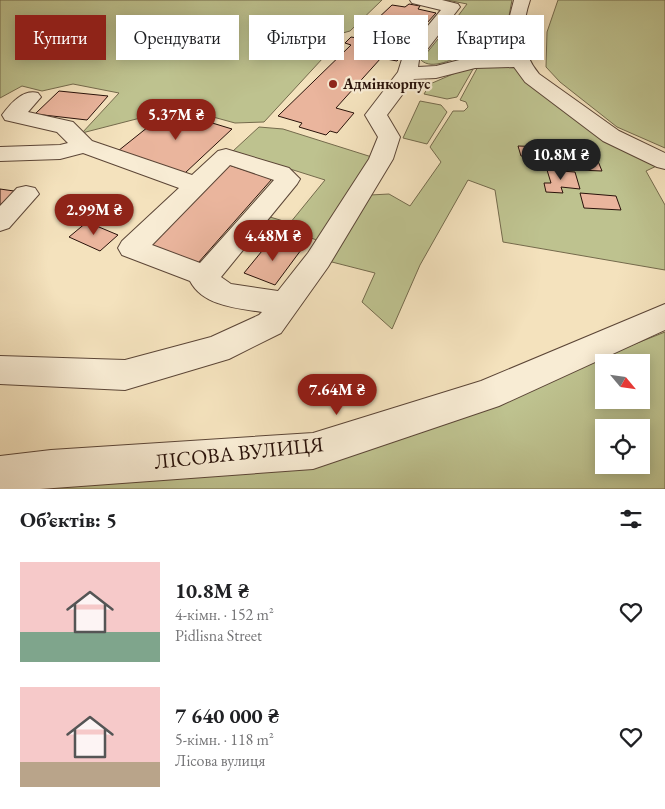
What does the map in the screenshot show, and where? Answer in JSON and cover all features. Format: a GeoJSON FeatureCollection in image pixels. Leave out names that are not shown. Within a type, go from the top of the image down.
{"type":"FeatureCollection","features":[{"type":"Feature","properties":{"kind":"street"},"geometry":{"type":"LineString","coordinates":[[0,370],[125,375],[218,349],[270,324],[318,260],[381,160],[389,137],[376,116],[408,73],[410,60],[452,7],[418,0]]}},
{"type":"Feature","properties":{"kind":"street"},"geometry":{"type":"LineString","coordinates":[[522,0],[514,30],[518,61],[532,78],[611,136],[665,162]]}},
{"type":"Feature","properties":{"kind":"street"},"geometry":{"type":"LineString","coordinates":[[408,73],[436,72],[475,62],[518,61]]}},
{"type":"Feature","properties":{"kind":"street"},"geometry":{"type":"LineString","coordinates":[[31,97],[13,115],[65,127],[84,146],[196,185]]}},
{"type":"Feature","properties":{"kind":"street"},"geometry":{"type":"LineString","coordinates":[[0,154],[60,152],[84,146]]}},
{"type":"Feature","properties":{"kind":"street"},"geometry":{"type":"LineString","coordinates":[[206,276],[132,248],[226,156],[280,173],[288,180],[206,276],[203,279],[224,294],[285,304]]}},
{"type":"Feature","properties":{"kind":"street"},"geometry":{"type":"LineString","coordinates":[[0,222],[26,194]]}},
{"type":"Feature","properties":{"kind":"street","name":"ЛІСОВА ВУЛИЦЯ"},"geometry":{"type":"LineString","coordinates":[[0,475],[51,469],[313,451],[487,395],[665,316]]}},
{"type":"Feature","properties":{"kind":"green space"},"geometry":{"type":"Polygon","coordinates":[[[0,0],[382,0],[367,15],[354,15],[354,27],[344,33],[344,15],[249,15],[249,60],[321,60],[264,122],[235,123],[173,106],[148,116],[82,133],[119,93],[73,84],[42,91],[22,86],[0,98],[0,0]]]}},
{"type":"Feature","properties":{"kind":"green space"},"geometry":{"type":"Polygon","coordinates":[[[447,0],[512,0],[509,15],[459,15],[467,4],[447,0]]]}},
{"type":"Feature","properties":{"kind":"green space"},"geometry":{"type":"Polygon","coordinates":[[[558,0],[665,0],[665,148],[617,127],[560,82],[546,67],[547,32],[558,0]]]}},
{"type":"Feature","properties":{"kind":"green space"},"geometry":{"type":"Polygon","coordinates":[[[438,39],[438,60],[451,60],[437,64],[426,63],[421,60],[428,60],[428,51],[438,39]]]}},
{"type":"Feature","properties":{"kind":"green space"},"geometry":{"type":"Polygon","coordinates":[[[484,60],[512,60],[665,162],[646,171],[665,205],[665,270],[503,242],[495,190],[468,180],[420,265],[392,329],[362,302],[375,273],[328,261],[370,195],[389,194],[410,206],[441,162],[430,147],[453,111],[464,111],[468,107],[466,102],[460,100],[481,61],[486,61],[484,60]]]}},
{"type":"Feature","properties":{"kind":"green space"},"geometry":{"type":"Polygon","coordinates":[[[476,64],[457,97],[447,99],[424,94],[430,84],[476,64]]]}},
{"type":"Feature","properties":{"kind":"green space"},"geometry":{"type":"Polygon","coordinates":[[[420,101],[441,105],[447,112],[427,144],[403,138],[420,101]]]}},
{"type":"Feature","properties":{"kind":"green space"},"geometry":{"type":"Polygon","coordinates":[[[259,127],[283,129],[375,158],[322,242],[303,235],[285,237],[260,229],[270,217],[290,223],[325,180],[233,151],[259,127]]]}},
{"type":"Feature","properties":{"kind":"green space"},"geometry":{"type":"Polygon","coordinates":[[[665,332],[665,489],[0,489],[0,487],[405,435],[595,360],[595,409],[650,409],[650,354],[609,354],[665,332]]]}},
{"type":"Feature","properties":{"kind":"building","name":"Адмінкорпус"},"geometry":{"type":"Polygon","coordinates":[[[409,4],[420,6],[418,9],[436,13],[428,22],[428,15],[381,15],[392,5],[405,7],[409,4]]]}},
{"type":"Feature","properties":{"kind":"building","name":"Адмінкорпус"},"geometry":{"type":"Polygon","coordinates":[[[351,37],[354,38],[354,60],[379,60],[336,108],[354,113],[337,133],[330,131],[326,135],[299,127],[302,123],[278,116],[336,60],[344,60],[344,52],[351,45],[345,43],[351,37]]]}},
{"type":"Feature","properties":{"kind":"building"},"geometry":{"type":"Polygon","coordinates":[[[59,91],[108,96],[87,120],[35,114],[59,91]]]}},
{"type":"Feature","properties":{"kind":"building"},"geometry":{"type":"Polygon","coordinates":[[[168,111],[232,129],[185,173],[118,151],[168,111]]]}},
{"type":"Feature","properties":{"kind":"building"},"geometry":{"type":"Polygon","coordinates":[[[569,143],[591,144],[602,171],[578,170],[569,143]]]}},
{"type":"Feature","properties":{"kind":"building"},"geometry":{"type":"Polygon","coordinates":[[[518,146],[546,147],[549,157],[521,156],[518,146]]]}},
{"type":"Feature","properties":{"kind":"building"},"geometry":{"type":"Polygon","coordinates":[[[229,165],[272,179],[198,263],[150,245],[229,165]]]}},
{"type":"Feature","properties":{"kind":"building"},"geometry":{"type":"Polygon","coordinates":[[[547,170],[575,172],[580,189],[561,187],[563,193],[546,192],[544,183],[551,183],[547,170]]]}},
{"type":"Feature","properties":{"kind":"building"},"geometry":{"type":"Polygon","coordinates":[[[0,189],[14,191],[0,205],[0,189]]]}},
{"type":"Feature","properties":{"kind":"building"},"geometry":{"type":"Polygon","coordinates":[[[580,193],[616,196],[621,210],[584,208],[580,193]]]}},
{"type":"Feature","properties":{"kind":"building"},"geometry":{"type":"Polygon","coordinates":[[[87,222],[118,235],[100,251],[69,237],[87,222]]]}},
{"type":"Feature","properties":{"kind":"building"},"geometry":{"type":"Polygon","coordinates":[[[271,240],[301,250],[275,285],[244,273],[271,240]]]}},
{"type":"Feature","properties":{"kind":"place","name":"Адмінкорпус"},"geometry":{"type":"Point","coordinates":[333,84]}}]}
